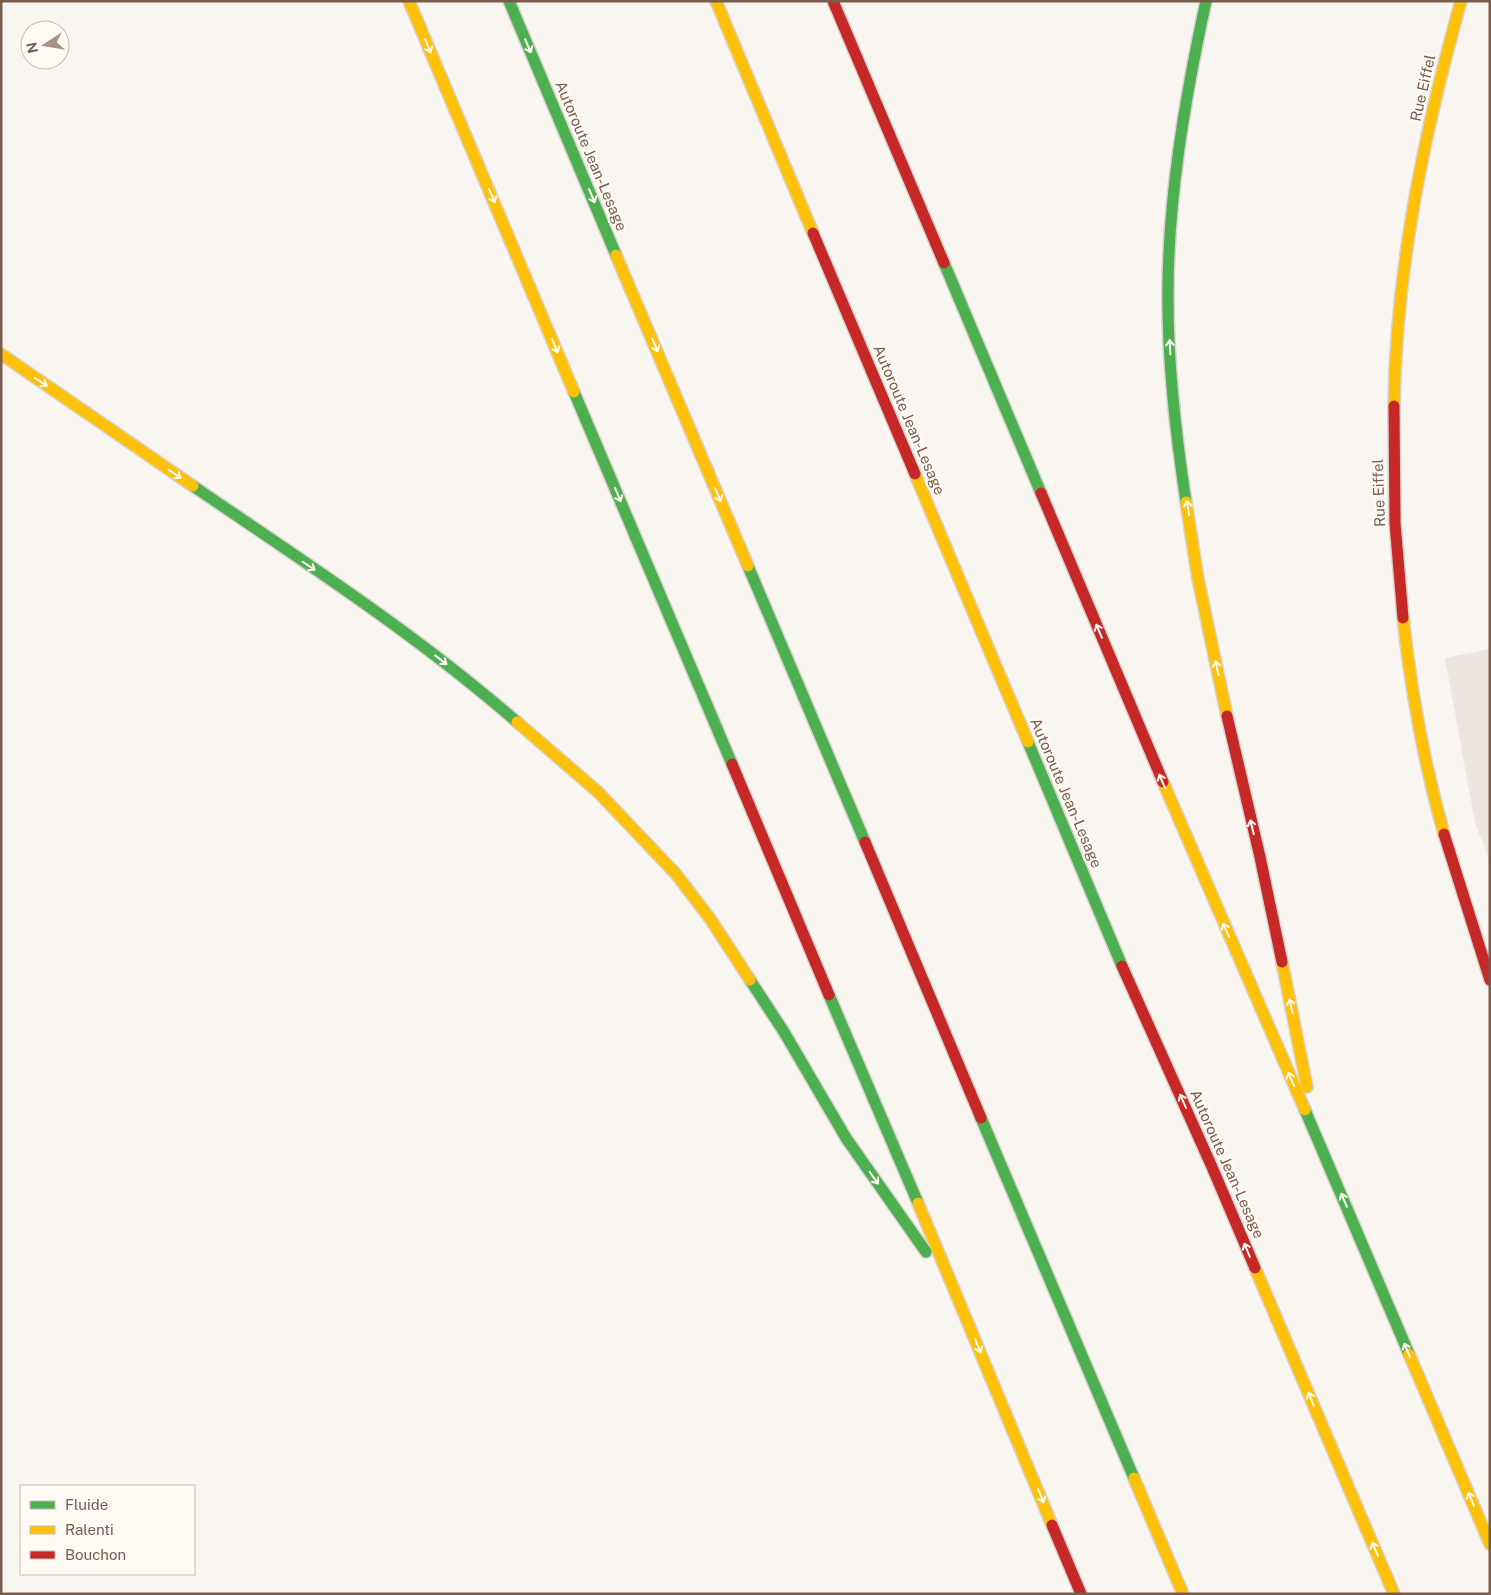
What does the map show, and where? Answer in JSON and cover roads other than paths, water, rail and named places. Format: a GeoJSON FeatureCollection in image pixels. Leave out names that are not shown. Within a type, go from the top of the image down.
{"type":"FeatureCollection","features":[{"type":"Feature","properties":{"kind":"main road"},"geometry":{"type":"LineString","coordinates":[[410,1],[1082,1594]]}},
{"type":"Feature","properties":{"kind":"main road","name":"Autoroute Jean-Lesage"},"geometry":{"type":"LineString","coordinates":[[510,1],[1183,1594]]}},
{"type":"Feature","properties":{"kind":"main road","name":"Autoroute Jean-Lesage"},"geometry":{"type":"LineString","coordinates":[[716,1],[1123,968],[1212,1167],[1394,1594]]}},
{"type":"Feature","properties":{"kind":"main road"},"geometry":{"type":"LineString","coordinates":[[833,1],[1209,892],[1318,1140],[1490,1544]]}},
{"type":"Feature","properties":{"kind":"main road"},"geometry":{"type":"LineString","coordinates":[[1206,1],[1190,82],[1178,162],[1171,236],[1168,311],[1172,384],[1180,462],[1211,639],[1230,734],[1264,874],[1318,1140]]}},
{"type":"Feature","properties":{"kind":"main road","name":"Rue Eiffel"},"geometry":{"type":"LineString","coordinates":[[1461,1],[1431,115],[1404,264],[1397,331],[1393,401],[1393,473],[1396,536],[1402,598],[1418,719],[1442,830],[1490,980]]}},
{"type":"Feature","properties":{"kind":"main road"},"geometry":{"type":"LineString","coordinates":[[1,354],[344,589],[416,641],[492,700],[598,792],[676,874],[711,920],[784,1032],[846,1138],[959,1301]]}}]}
